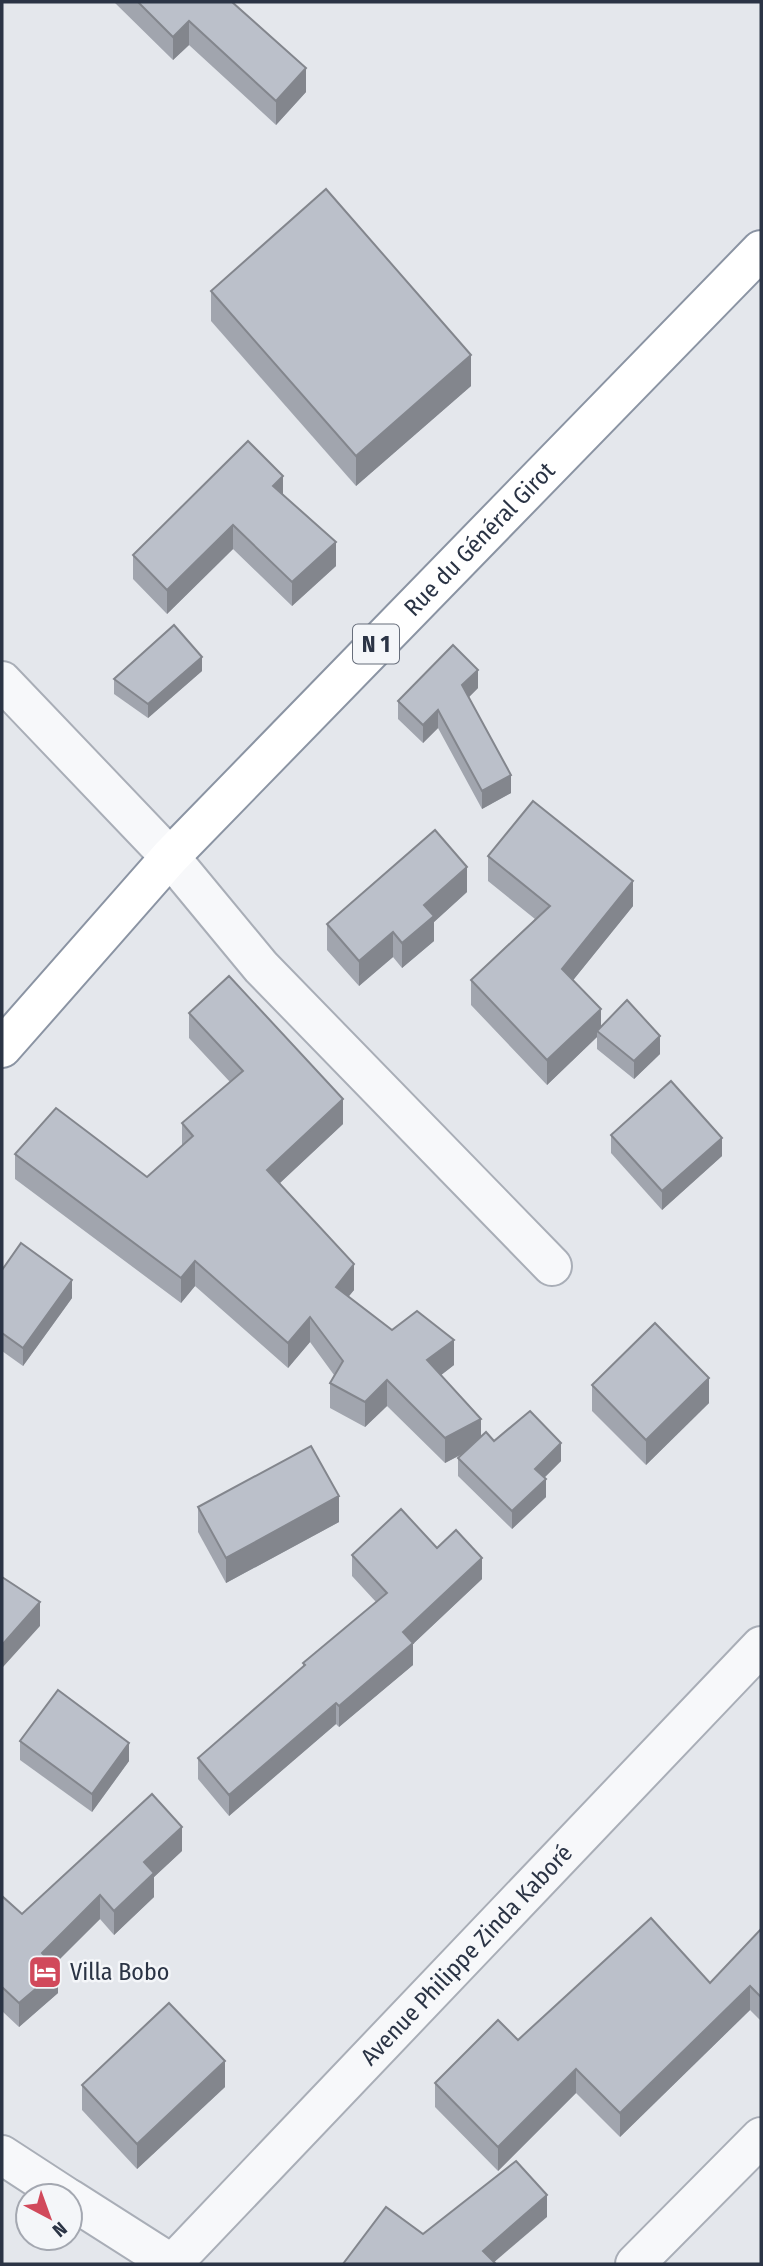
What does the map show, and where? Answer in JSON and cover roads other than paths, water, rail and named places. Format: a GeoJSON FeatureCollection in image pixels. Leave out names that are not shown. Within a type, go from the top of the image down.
{"type":"FeatureCollection","features":[{"type":"Feature","properties":{"kind":"highway","name":"Rue du Général Girot"},"geometry":{"type":"LineString","coordinates":[[2,1048],[170,857],[761,250]]}},
{"type":"Feature","properties":{"kind":"street"},"geometry":{"type":"LineString","coordinates":[[2,681],[170,857],[261,967],[552,1266]]}},
{"type":"Feature","properties":{"kind":"street","name":"Avenue Philippe Zinda Kaboré"},"geometry":{"type":"LineString","coordinates":[[172,2264],[761,1646]]}},
{"type":"Feature","properties":{"kind":"street"},"geometry":{"type":"LineString","coordinates":[[635,2264],[761,2137]]}},
{"type":"Feature","properties":{"kind":"street"},"geometry":{"type":"LineString","coordinates":[[2,2155],[43,2182]]}},
{"type":"Feature","properties":{"kind":"street"},"geometry":{"type":"LineString","coordinates":[[84,2208],[172,2264]]}},
{"type":"Feature","properties":{"kind":"place","name":"Villa Bobo"},"geometry":{"type":"Point","coordinates":[45,1972]}}]}
